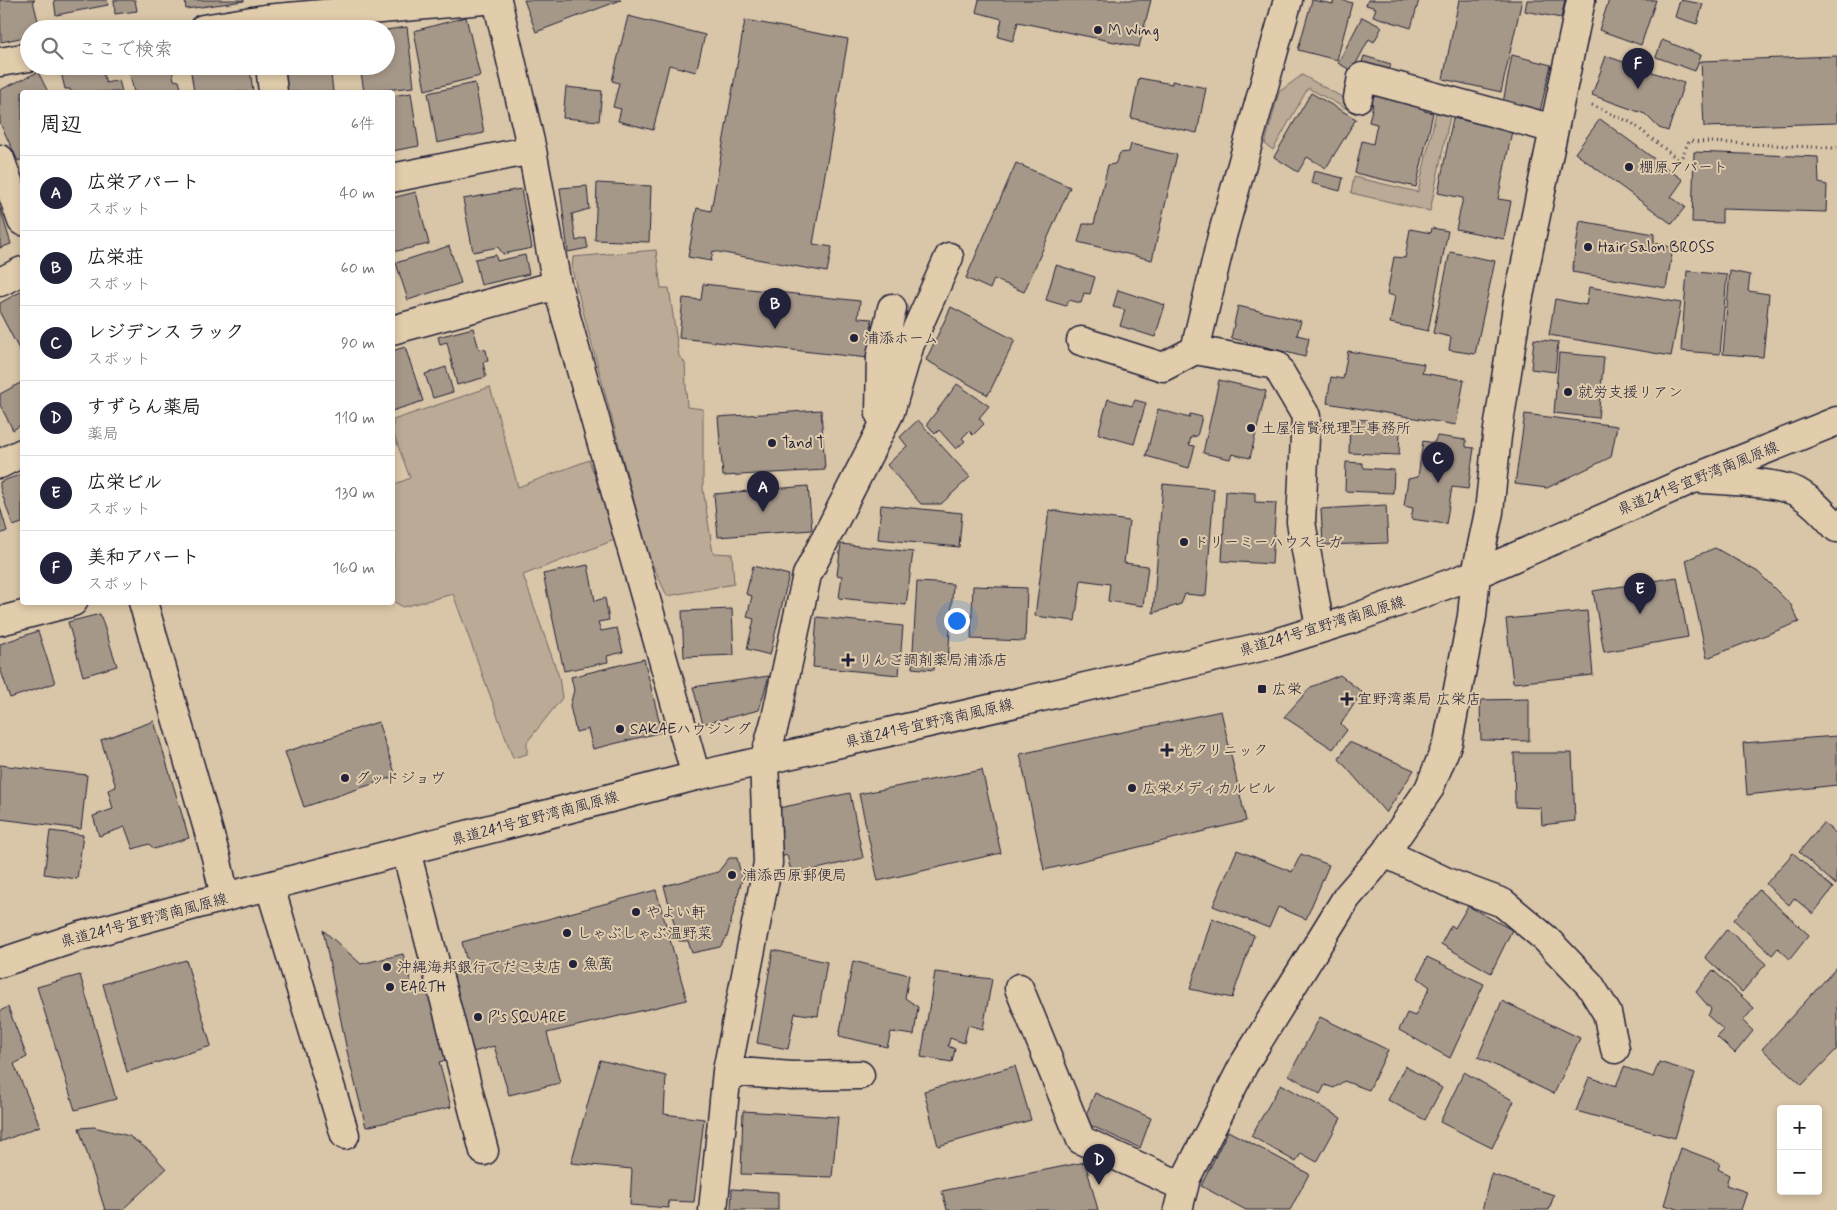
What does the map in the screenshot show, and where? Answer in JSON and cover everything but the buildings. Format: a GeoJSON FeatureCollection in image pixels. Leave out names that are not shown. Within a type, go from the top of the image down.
{"type":"FeatureCollection","features":[{"type":"Feature","properties":{"kind":"street"},"geometry":{"type":"LineString","coordinates":[[246,20],[265,16],[484,0]]}},
{"type":"Feature","properties":{"kind":"street"},"geometry":{"type":"LineString","coordinates":[[497,0],[532,150],[558,285],[696,776]]}},
{"type":"Feature","properties":{"kind":"street"},"geometry":{"type":"LineString","coordinates":[[1195,350],[1222,236],[1288,0]]}},
{"type":"Feature","properties":{"kind":"street"},"geometry":{"type":"LineString","coordinates":[[1020,988],[1081,1140],[1181,1198],[1190,1169],[1244,1064],[1347,897],[1385,853],[1429,789],[1448,742],[1472,616],[1476,574],[1489,512],[1497,436],[1518,301],[1580,0]]}},
{"type":"Feature","properties":{"kind":"street"},"geometry":{"type":"LineString","coordinates":[[0,62],[20,59]]}},
{"type":"Feature","properties":{"kind":"street"},"geometry":{"type":"LineString","coordinates":[[271,75],[273,90]]}},
{"type":"Feature","properties":{"kind":"street"},"geometry":{"type":"LineString","coordinates":[[1358,98],[1362,76],[1554,129]]}},
{"type":"Feature","properties":{"kind":"street"},"geometry":{"type":"LineString","coordinates":[[395,177],[532,150]]}},
{"type":"Feature","properties":{"kind":"street"},"geometry":{"type":"LineString","coordinates":[[0,159],[20,215]]}},
{"type":"Feature","properties":{"kind":"street"},"geometry":{"type":"LineString","coordinates":[[713,1210],[727,1071],[768,863],[764,761],[807,575],[890,412],[910,344],[949,256]]}},
{"type":"Feature","properties":{"kind":"street"},"geometry":{"type":"LineString","coordinates":[[0,282],[20,272]]}},
{"type":"Feature","properties":{"kind":"street"},"geometry":{"type":"LineString","coordinates":[[395,329],[558,285]]}},
{"type":"Feature","properties":{"kind":"street"},"geometry":{"type":"LineString","coordinates":[[880,434],[881,356],[892,308]]}},
{"type":"Feature","properties":{"kind":"street"},"geometry":{"type":"LineString","coordinates":[[1081,341],[1162,367],[1195,350],[1276,365],[1306,416],[1301,522],[1320,628]]}},
{"type":"Feature","properties":{"kind":"street","name":"県道241号宜野湾南風原線"},"geometry":{"type":"LineString","coordinates":[[0,962],[81,936],[225,897],[270,887],[696,776],[1201,662],[1349,620],[1476,574],[1694,478],[1837,421]]}},
{"type":"Feature","properties":{"kind":"street"},"geometry":{"type":"LineString","coordinates":[[0,464],[20,454]]}},
{"type":"Feature","properties":{"kind":"street"},"geometry":{"type":"LineString","coordinates":[[1694,478],[1764,485],[1796,492],[1814,504],[1837,528]]}},
{"type":"Feature","properties":{"kind":"street"},"geometry":{"type":"LineString","coordinates":[[0,620],[61,605]]}},
{"type":"Feature","properties":{"kind":"street"},"geometry":{"type":"LineString","coordinates":[[144,605],[216,857],[225,897]]}},
{"type":"Feature","properties":{"kind":"street"},"geometry":{"type":"LineString","coordinates":[[406,851],[484,1151]]}},
{"type":"Feature","properties":{"kind":"street"},"geometry":{"type":"LineString","coordinates":[[1385,853],[1449,883],[1504,903],[1539,933],[1590,985],[1607,1013],[1615,1049]]}},
{"type":"Feature","properties":{"kind":"street"},"geometry":{"type":"LineString","coordinates":[[270,887],[345,1136]]}},
{"type":"Feature","properties":{"kind":"street"},"geometry":{"type":"LineString","coordinates":[[727,1071],[792,1076],[860,1076]]}},
{"type":"Feature","properties":{"kind":"path"},"geometry":{"type":"LineString","coordinates":[[1562,92],[1632,123],[1680,161],[1689,141],[1837,147]]}},
{"type":"Feature","properties":{"kind":"shaded area"},"geometry":{"type":"Polygon","coordinates":[[[1302,75],[1360,107],[1356,114],[1308,88],[1273,150],[1265,144],[1279,92],[1302,75]]]}},
{"type":"Feature","properties":{"kind":"shaded area"},"geometry":{"type":"Polygon","coordinates":[[[1436,113],[1450,116],[1430,211],[1351,193],[1354,177],[1418,192],[1436,113]]]}},
{"type":"Feature","properties":{"kind":"shaded area"},"geometry":{"type":"Polygon","coordinates":[[[656,250],[661,288],[669,288],[679,356],[685,363],[687,407],[703,409],[703,489],[713,553],[732,554],[734,584],[667,596],[649,557],[572,270],[573,257],[656,250]]]}},
{"type":"Feature","properties":{"kind":"shaded area"},"geometry":{"type":"Polygon","coordinates":[[[490,387],[518,487],[589,460],[617,539],[523,575],[559,677],[562,698],[527,742],[527,754],[513,758],[453,594],[403,607],[395,602],[395,484],[410,478],[395,437],[395,419],[490,387]]]}},
{"type":"Feature","properties":{"kind":"place","name":"M Wing"},"geometry":{"type":"Point","coordinates":[1098,30]}},
{"type":"Feature","properties":{"kind":"place","name":"美和アパート"},"geometry":{"type":"Point","coordinates":[1638,89]}},
{"type":"Feature","properties":{"kind":"place","name":"棚原アパート"},"geometry":{"type":"Point","coordinates":[1629,167]}},
{"type":"Feature","properties":{"kind":"place","name":"Hair Salon BROSS"},"geometry":{"type":"Point","coordinates":[1588,247]}},
{"type":"Feature","properties":{"kind":"place","name":"広栄荘"},"geometry":{"type":"Point","coordinates":[775,329]}},
{"type":"Feature","properties":{"kind":"place","name":"浦添ホーム"},"geometry":{"type":"Point","coordinates":[854,338]}},
{"type":"Feature","properties":{"kind":"place","name":"就労支援リアン"},"geometry":{"type":"Point","coordinates":[1568,392]}},
{"type":"Feature","properties":{"kind":"place","name":"土屋信賢税理士事務所"},"geometry":{"type":"Point","coordinates":[1251,428]}},
{"type":"Feature","properties":{"kind":"place","name":"Tand T"},"geometry":{"type":"Point","coordinates":[772,443]}},
{"type":"Feature","properties":{"kind":"place","name":"レジデンス ラック"},"geometry":{"type":"Point","coordinates":[1438,483]}},
{"type":"Feature","properties":{"kind":"place","name":"広栄アパート"},"geometry":{"type":"Point","coordinates":[763,512]}},
{"type":"Feature","properties":{"kind":"place","name":"ドリーミーハウスヒガ"},"geometry":{"type":"Point","coordinates":[1184,542]}},
{"type":"Feature","properties":{"kind":"place","name":"広栄ビル"},"geometry":{"type":"Point","coordinates":[1640,614]}},
{"type":"Feature","properties":{"kind":"place","name":"りんご調剤薬局浦添店"},"geometry":{"type":"Point","coordinates":[848,660]}},
{"type":"Feature","properties":{"kind":"place","name":"広栄"},"geometry":{"type":"Point","coordinates":[1262,689]}},
{"type":"Feature","properties":{"kind":"place","name":"宜野湾薬局 広栄店"},"geometry":{"type":"Point","coordinates":[1347,699]}},
{"type":"Feature","properties":{"kind":"place","name":"SAKAEハウジング"},"geometry":{"type":"Point","coordinates":[620,729]}},
{"type":"Feature","properties":{"kind":"place","name":"光クリニック"},"geometry":{"type":"Point","coordinates":[1167,750]}},
{"type":"Feature","properties":{"kind":"place","name":"グッドジョヴ"},"geometry":{"type":"Point","coordinates":[345,778]}},
{"type":"Feature","properties":{"kind":"place","name":"広栄メディカルビル"},"geometry":{"type":"Point","coordinates":[1132,788]}},
{"type":"Feature","properties":{"kind":"place","name":"浦添西原郵便局"},"geometry":{"type":"Point","coordinates":[732,875]}},
{"type":"Feature","properties":{"kind":"place","name":"やよい軒"},"geometry":{"type":"Point","coordinates":[636,912]}},
{"type":"Feature","properties":{"kind":"place","name":"しゃぶしゃぶ温野菜"},"geometry":{"type":"Point","coordinates":[567,933]}},
{"type":"Feature","properties":{"kind":"place","name":"魚萬"},"geometry":{"type":"Point","coordinates":[573,964]}},
{"type":"Feature","properties":{"kind":"place","name":"沖縄海邦銀行てだこ支店"},"geometry":{"type":"Point","coordinates":[387,967]}},
{"type":"Feature","properties":{"kind":"place","name":"EARTH"},"geometry":{"type":"Point","coordinates":[390,987]}},
{"type":"Feature","properties":{"kind":"place","name":"P's SQUARE"},"geometry":{"type":"Point","coordinates":[478,1017]}},
{"type":"Feature","properties":{"kind":"place","name":"すずらん薬局"},"geometry":{"type":"Point","coordinates":[1099,1185]}}]}
